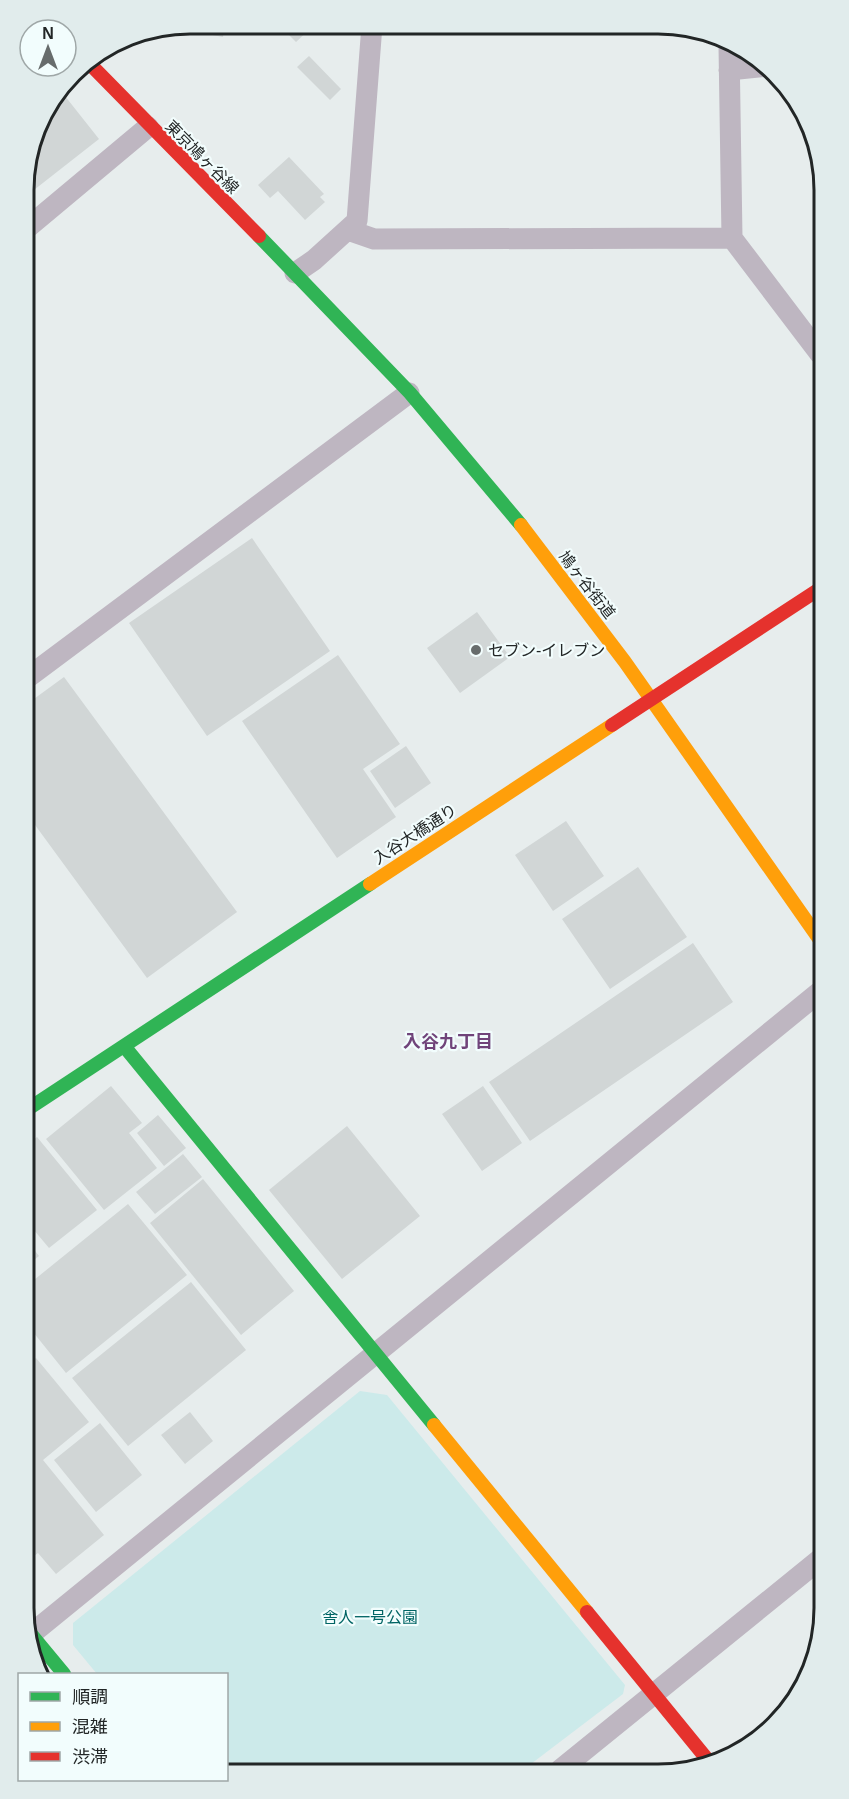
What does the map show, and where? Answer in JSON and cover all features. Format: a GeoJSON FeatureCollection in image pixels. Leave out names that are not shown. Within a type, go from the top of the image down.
{"type":"FeatureCollection","features":[{"type":"Feature","properties":{"kind":"street"},"geometry":{"type":"LineString","coordinates":[[295,273],[357,221],[371,35]]}},
{"type":"Feature","properties":{"kind":"street"},"geometry":{"type":"LineString","coordinates":[[729,52],[732,238],[814,346]]}},
{"type":"Feature","properties":{"kind":"street"},"geometry":{"type":"LineString","coordinates":[[729,70],[754,68]]}},
{"type":"Feature","properties":{"kind":"street","name":"東京鳩ヶ谷線"},"geometry":{"type":"LineString","coordinates":[[94,69],[148,127],[295,273]]}},
{"type":"Feature","properties":{"kind":"street"},"geometry":{"type":"LineString","coordinates":[[35,221],[148,127]]}},
{"type":"Feature","properties":{"kind":"street"},"geometry":{"type":"LineString","coordinates":[[348,230],[374,239],[732,238]]}},
{"type":"Feature","properties":{"kind":"street","name":"鳩ヶ谷街道"},"geometry":{"type":"LineString","coordinates":[[295,273],[409,393],[550,564],[652,697],[814,931]]}},
{"type":"Feature","properties":{"kind":"street"},"geometry":{"type":"LineString","coordinates":[[35,672],[409,393]]}},
{"type":"Feature","properties":{"kind":"street","name":"入谷大橋通り"},"geometry":{"type":"LineString","coordinates":[[34,1105],[814,593]]}},
{"type":"Feature","properties":{"kind":"street"},"geometry":{"type":"LineString","coordinates":[[36,1629],[814,997]]}},
{"type":"Feature","properties":{"kind":"street"},"geometry":{"type":"LineString","coordinates":[[124,1046],[705,1757]]}},
{"type":"Feature","properties":{"kind":"street"},"geometry":{"type":"LineString","coordinates":[[567,1764],[814,1564]]}},
{"type":"Feature","properties":{"kind":"street"},"geometry":{"type":"LineString","coordinates":[[39,1645],[63,1673]]}},
{"type":"Feature","properties":{"kind":"green space","name":"舎人一号公園"},"geometry":{"type":"Polygon","coordinates":[[[360,1391],[387,1395],[625,1685],[623,1694],[531,1764],[228,1764],[228,1673],[96,1673],[73,1645],[73,1623],[360,1391]]]}},
{"type":"Feature","properties":{"kind":"building"},"geometry":{"type":"Polygon","coordinates":[[[289,35],[304,35],[296,42],[289,35]]]}},
{"type":"Feature","properties":{"kind":"building"},"geometry":{"type":"Polygon","coordinates":[[[309,56],[341,89],[330,100],[297,67],[309,56]]]}},
{"type":"Feature","properties":{"kind":"building"},"geometry":{"type":"Polygon","coordinates":[[[66,97],[99,139],[35,189],[36,170],[46,131],[55,112],[66,97]]]}},
{"type":"Feature","properties":{"kind":"building"},"geometry":{"type":"Polygon","coordinates":[[[289,157],[324,194],[320,197],[325,202],[305,220],[278,191],[270,198],[258,185],[289,157]]]}},
{"type":"Feature","properties":{"kind":"building"},"geometry":{"type":"Polygon","coordinates":[[[252,538],[330,651],[207,736],[129,623],[252,538]]]}},
{"type":"Feature","properties":{"kind":"building"},"geometry":{"type":"Polygon","coordinates":[[[477,612],[510,657],[460,693],[427,648],[477,612]]]}},
{"type":"Feature","properties":{"kind":"building"},"geometry":{"type":"Polygon","coordinates":[[[338,655],[400,744],[363,769],[396,817],[337,858],[242,721],[338,655]]]}},
{"type":"Feature","properties":{"kind":"building"},"geometry":{"type":"Polygon","coordinates":[[[64,677],[237,912],[147,978],[35,824],[35,698],[64,677]]]}},
{"type":"Feature","properties":{"kind":"building"},"geometry":{"type":"Polygon","coordinates":[[[406,746],[431,783],[395,808],[370,771],[406,746]]]}},
{"type":"Feature","properties":{"kind":"building"},"geometry":{"type":"Polygon","coordinates":[[[566,821],[604,876],[553,911],[515,855],[566,821]]]}},
{"type":"Feature","properties":{"kind":"building"},"geometry":{"type":"Polygon","coordinates":[[[638,867],[687,937],[610,989],[562,919],[638,867]]]}},
{"type":"Feature","properties":{"kind":"building"},"geometry":{"type":"Polygon","coordinates":[[[693,943],[733,1002],[530,1141],[489,1082],[693,943]]]}},
{"type":"Feature","properties":{"kind":"building"},"geometry":{"type":"Polygon","coordinates":[[[111,1086],[142,1123],[129,1133],[157,1168],[104,1210],[46,1139],[111,1086]]]}},
{"type":"Feature","properties":{"kind":"building"},"geometry":{"type":"Polygon","coordinates":[[[483,1086],[522,1143],[482,1171],[442,1114],[483,1086]]]}},
{"type":"Feature","properties":{"kind":"building"},"geometry":{"type":"Polygon","coordinates":[[[158,1115],[186,1148],[164,1166],[137,1133],[158,1115]]]}},
{"type":"Feature","properties":{"kind":"building"},"geometry":{"type":"Polygon","coordinates":[[[347,1126],[420,1216],[342,1279],[269,1190],[347,1126]]]}},
{"type":"Feature","properties":{"kind":"building"},"geometry":{"type":"Polygon","coordinates":[[[37,1137],[97,1210],[49,1248],[34,1230],[34,1139],[37,1137]]]}},
{"type":"Feature","properties":{"kind":"building"},"geometry":{"type":"Polygon","coordinates":[[[183,1154],[202,1177],[155,1214],[136,1192],[183,1154]]]}},
{"type":"Feature","properties":{"kind":"building"},"geometry":{"type":"Polygon","coordinates":[[[203,1179],[294,1291],[241,1335],[150,1223],[203,1179]]]}},
{"type":"Feature","properties":{"kind":"building"},"geometry":{"type":"Polygon","coordinates":[[[128,1204],[187,1275],[66,1373],[34,1333],[34,1280],[128,1204]]]}},
{"type":"Feature","properties":{"kind":"building"},"geometry":{"type":"Polygon","coordinates":[[[34,1250],[39,1256],[34,1260],[34,1250]]]}},
{"type":"Feature","properties":{"kind":"building"},"geometry":{"type":"Polygon","coordinates":[[[191,1282],[246,1350],[128,1446],[72,1378],[191,1282]]]}},
{"type":"Feature","properties":{"kind":"building"},"geometry":{"type":"Polygon","coordinates":[[[36,1358],[89,1422],[43,1460],[104,1535],[56,1574],[38,1553],[34,1556],[34,1360],[36,1358]]]}},
{"type":"Feature","properties":{"kind":"building"},"geometry":{"type":"Polygon","coordinates":[[[190,1412],[213,1441],[185,1464],[161,1435],[190,1412]]]}},
{"type":"Feature","properties":{"kind":"building"},"geometry":{"type":"Polygon","coordinates":[[[100,1423],[142,1475],[96,1512],[54,1460],[100,1423]]]}},
{"type":"Feature","properties":{"kind":"traffic: fast"},"geometry":{"type":"LineString","coordinates":[[259,236],[410,393],[521,525]]}},
{"type":"Feature","properties":{"kind":"traffic: fast"},"geometry":{"type":"LineString","coordinates":[[34,1105],[370,884]]}},
{"type":"Feature","properties":{"kind":"traffic: fast"},"geometry":{"type":"LineString","coordinates":[[124,1046],[434,1425]]}},
{"type":"Feature","properties":{"kind":"traffic: fast"},"geometry":{"type":"LineString","coordinates":[[39,1644],[63,1673]]}},
{"type":"Feature","properties":{"kind":"traffic: slow"},"geometry":{"type":"LineString","coordinates":[[521,525],[625,662],[814,932]]}},
{"type":"Feature","properties":{"kind":"traffic: slow"},"geometry":{"type":"LineString","coordinates":[[370,884],[612,725]]}},
{"type":"Feature","properties":{"kind":"traffic: slow"},"geometry":{"type":"LineString","coordinates":[[434,1425],[587,1612]]}},
{"type":"Feature","properties":{"kind":"traffic: jam"},"geometry":{"type":"LineString","coordinates":[[94,68],[259,236]]}},
{"type":"Feature","properties":{"kind":"traffic: jam"},"geometry":{"type":"LineString","coordinates":[[612,725],[814,593]]}},
{"type":"Feature","properties":{"kind":"traffic: jam"},"geometry":{"type":"LineString","coordinates":[[587,1612],[705,1757]]}},
{"type":"Feature","properties":{"kind":"place","name":"セブン-イレブン"},"geometry":{"type":"Point","coordinates":[476,650]}},
{"type":"Feature","properties":{"kind":"district","name":"入谷九丁目"},"geometry":{"type":"Point","coordinates":[448,1042]}}]}
